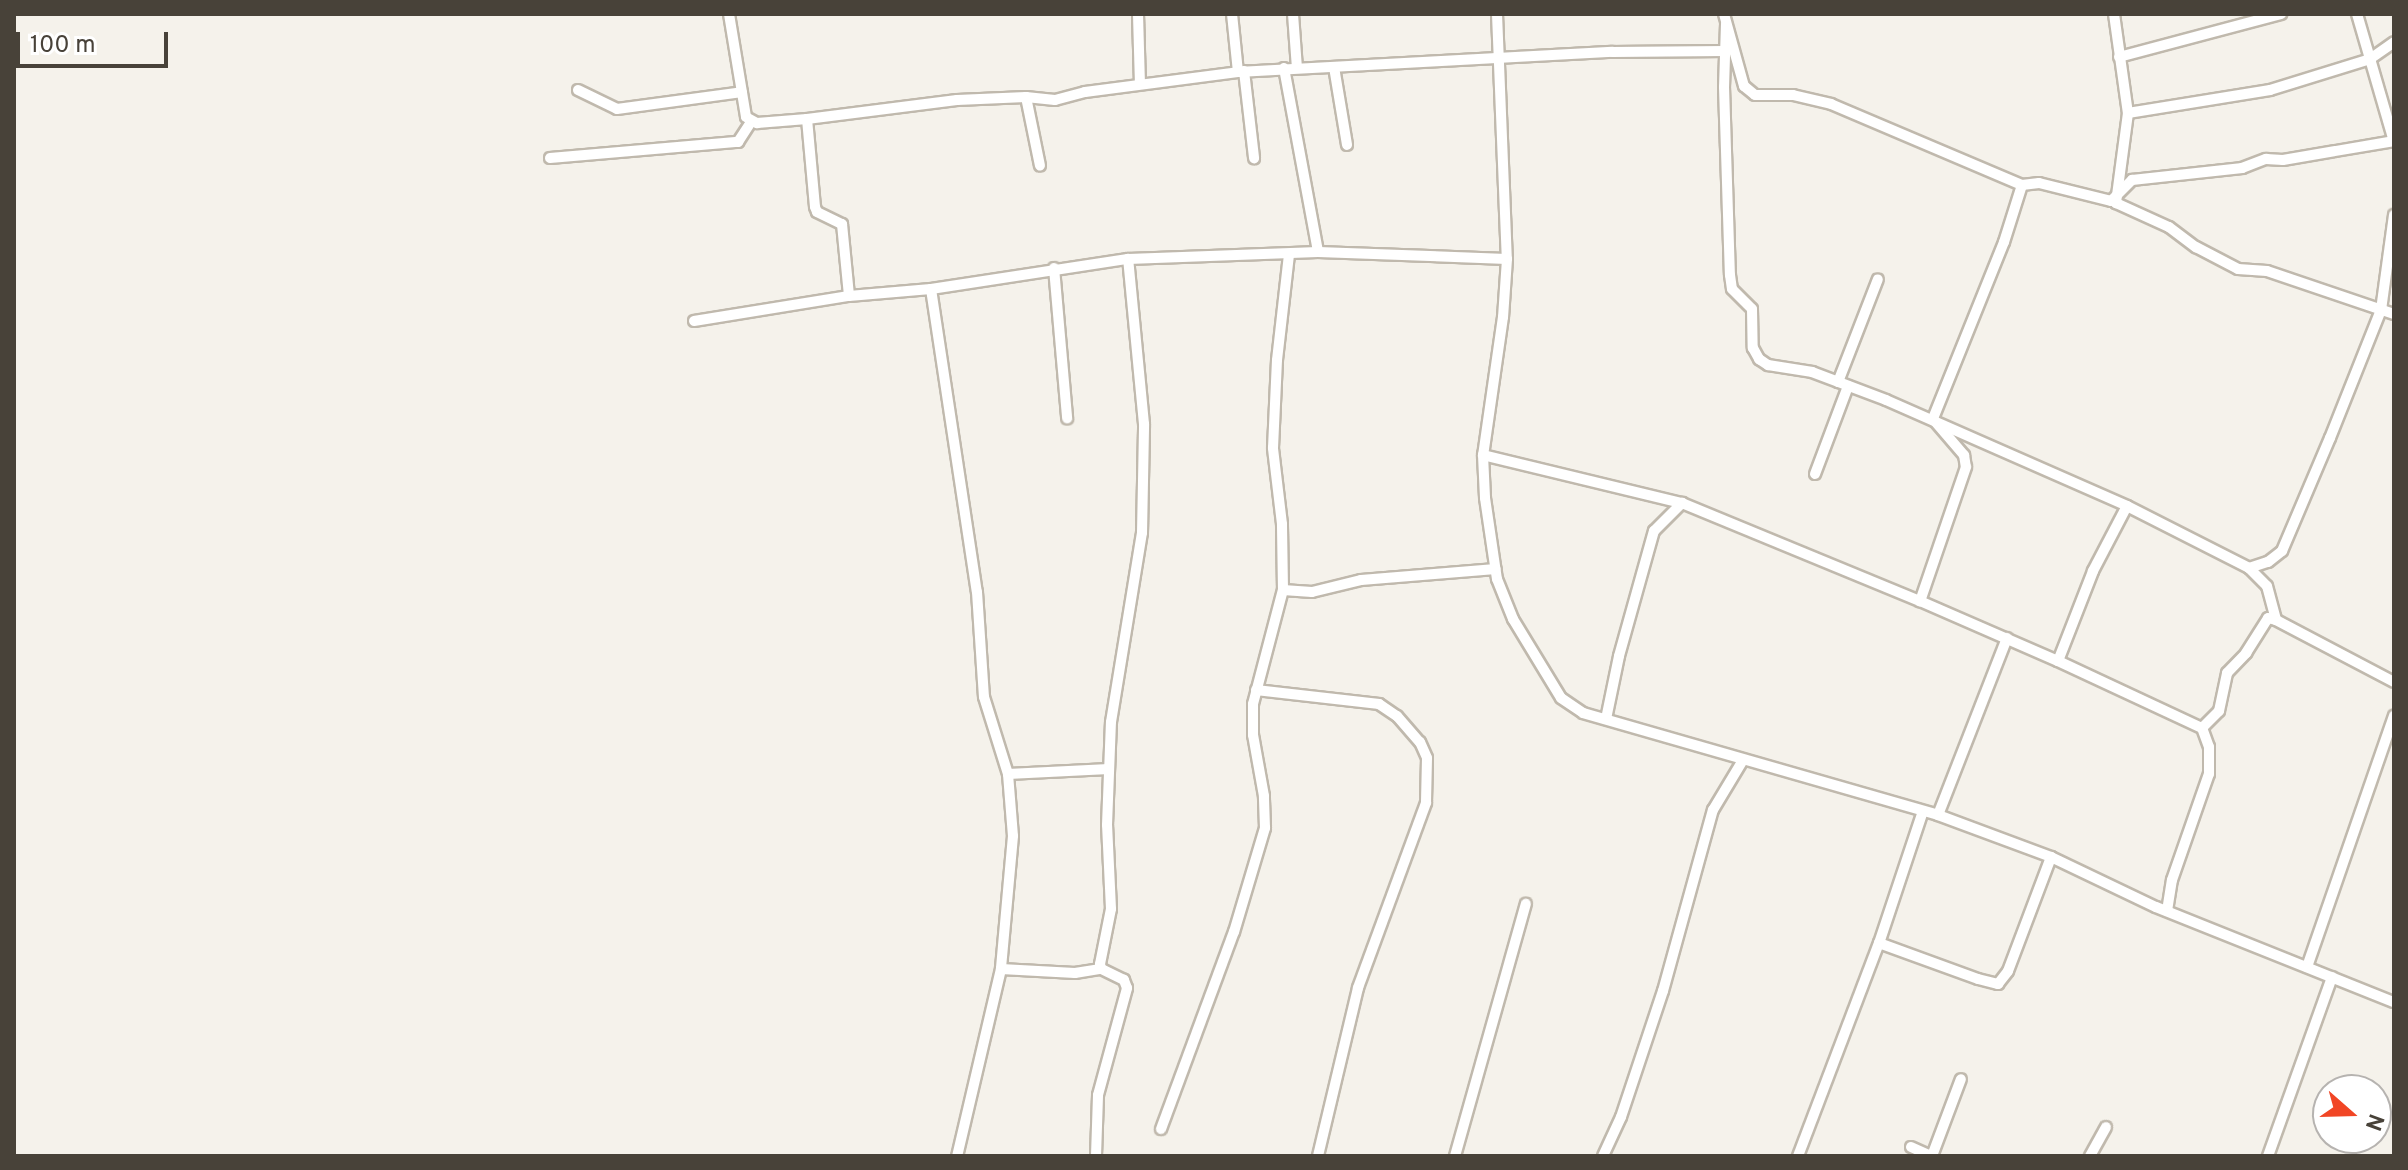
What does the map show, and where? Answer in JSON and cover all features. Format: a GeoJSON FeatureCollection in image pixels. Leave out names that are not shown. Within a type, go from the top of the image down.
{"type":"FeatureCollection","features":[{"type":"Feature","properties":{"kind":"street"},"geometry":{"type":"LineString","coordinates":[[729,14],[746,117],[751,122],[807,119],[957,100],[1026,97],[1055,100],[1140,84],[1241,71],[1725,51]]}},
{"type":"Feature","properties":{"kind":"street"},"geometry":{"type":"LineString","coordinates":[[1138,14],[1140,84]]}},
{"type":"Feature","properties":{"kind":"street"},"geometry":{"type":"LineString","coordinates":[[1232,14],[1254,158]]}},
{"type":"Feature","properties":{"kind":"street"},"geometry":{"type":"LineString","coordinates":[[1293,14],[1297,68]]}},
{"type":"Feature","properties":{"kind":"street"},"geometry":{"type":"LineString","coordinates":[[1497,14],[1507,259],[1503,317],[1483,455],[1485,498],[1496,569],[1513,619],[1561,698],[1583,713],[1938,815],[2051,857],[2167,911],[2394,1002]]}},
{"type":"Feature","properties":{"kind":"street"},"geometry":{"type":"LineString","coordinates":[[2114,14],[2128,113],[2116,203],[2169,227],[2196,247],[2238,269],[2267,271],[2394,314]]}},
{"type":"Feature","properties":{"kind":"street"},"geometry":{"type":"LineString","coordinates":[[2119,57],[2281,14]]}},
{"type":"Feature","properties":{"kind":"street"},"geometry":{"type":"LineString","coordinates":[[1725,19],[1744,86],[1755,95],[1793,95],[1831,104],[2022,185],[2039,183],[2111,201],[2119,188],[2132,180],[2242,168],[2266,159],[2283,160],[2394,141],[2357,14]]}},
{"type":"Feature","properties":{"kind":"street"},"geometry":{"type":"LineString","coordinates":[[1725,19],[1732,289],[1752,309],[1753,348],[1759,359],[1768,365],[1812,372],[1933,419],[2127,506],[2249,568],[2267,586],[2276,620]]}},
{"type":"Feature","properties":{"kind":"street"},"geometry":{"type":"LineString","coordinates":[[2128,113],[2270,90],[2370,59],[2394,42]]}},
{"type":"Feature","properties":{"kind":"street"},"geometry":{"type":"LineString","coordinates":[[1334,67],[1347,145]]}},
{"type":"Feature","properties":{"kind":"street"},"geometry":{"type":"LineString","coordinates":[[1284,68],[1318,252]]}},
{"type":"Feature","properties":{"kind":"street"},"geometry":{"type":"LineString","coordinates":[[578,90],[617,109],[742,92]]}},
{"type":"Feature","properties":{"kind":"street"},"geometry":{"type":"LineString","coordinates":[[1026,97],[1040,166]]}},
{"type":"Feature","properties":{"kind":"street"},"geometry":{"type":"LineString","coordinates":[[807,119],[815,207],[817,212],[842,224],[849,296]]}},
{"type":"Feature","properties":{"kind":"street"},"geometry":{"type":"LineString","coordinates":[[550,158],[738,142],[751,122]]}},
{"type":"Feature","properties":{"kind":"street"},"geometry":{"type":"LineString","coordinates":[[1933,419],[2004,242],[2022,185]]}},
{"type":"Feature","properties":{"kind":"street"},"geometry":{"type":"LineString","coordinates":[[2249,568],[2268,562],[2282,551],[2381,310],[2394,215]]}},
{"type":"Feature","properties":{"kind":"street"},"geometry":{"type":"LineString","coordinates":[[694,321],[849,296],[931,289],[1128,259],[1318,252],[1507,259]]}},
{"type":"Feature","properties":{"kind":"street"},"geometry":{"type":"LineString","coordinates":[[1161,1129],[1229,945],[1265,828],[1264,796],[1253,735],[1256,690],[1283,590],[1282,524],[1273,448],[1277,360],[1289,255]]}},
{"type":"Feature","properties":{"kind":"street"},"geometry":{"type":"LineString","coordinates":[[1101,969],[1111,909],[1111,722],[1142,519],[1144,424],[1128,259]]}},
{"type":"Feature","properties":{"kind":"street"},"geometry":{"type":"LineString","coordinates":[[1054,268],[1067,418]]}},
{"type":"Feature","properties":{"kind":"street"},"geometry":{"type":"LineString","coordinates":[[1815,474],[1878,279]]}},
{"type":"Feature","properties":{"kind":"street"},"geometry":{"type":"LineString","coordinates":[[931,289],[977,592],[984,697],[1008,774],[1013,836],[1001,969],[957,1156]]}},
{"type":"Feature","properties":{"kind":"street"},"geometry":{"type":"LineString","coordinates":[[1920,601],[1966,467],[1964,455],[1933,419]]}},
{"type":"Feature","properties":{"kind":"street"},"geometry":{"type":"LineString","coordinates":[[1483,455],[1682,503],[2007,638],[2202,728],[2209,747],[2209,774],[2172,880],[2167,911]]}},
{"type":"Feature","properties":{"kind":"street"},"geometry":{"type":"LineString","coordinates":[[1606,719],[1619,656],[1654,531],[1682,503]]}},
{"type":"Feature","properties":{"kind":"street"},"geometry":{"type":"LineString","coordinates":[[2058,661],[2093,571],[2127,506]]}},
{"type":"Feature","properties":{"kind":"street"},"geometry":{"type":"LineString","coordinates":[[1283,590],[1312,592],[1361,580],[1496,569]]}},
{"type":"Feature","properties":{"kind":"street"},"geometry":{"type":"LineString","coordinates":[[2202,728],[2219,711],[2227,673],[2246,653],[2268,618],[2394,682]]}},
{"type":"Feature","properties":{"kind":"street"},"geometry":{"type":"LineString","coordinates":[[1938,815],[2007,638]]}},
{"type":"Feature","properties":{"kind":"street"},"geometry":{"type":"LineString","coordinates":[[1256,690],[1379,704],[1397,716],[1420,742],[1427,758],[1426,803],[1358,988],[1318,1156]]}},
{"type":"Feature","properties":{"kind":"street"},"geometry":{"type":"LineString","coordinates":[[2307,967],[2394,716]]}},
{"type":"Feature","properties":{"kind":"street"},"geometry":{"type":"LineString","coordinates":[[1603,1156],[1621,1117],[1663,991],[1713,810],[1743,760]]}},
{"type":"Feature","properties":{"kind":"street"},"geometry":{"type":"LineString","coordinates":[[1008,774],[1109,769]]}},
{"type":"Feature","properties":{"kind":"street"},"geometry":{"type":"LineString","coordinates":[[1798,1156],[1879,943],[1923,811]]}},
{"type":"Feature","properties":{"kind":"street"},"geometry":{"type":"LineString","coordinates":[[1879,943],[1998,984],[2008,971],[2051,857]]}},
{"type":"Feature","properties":{"kind":"street"},"geometry":{"type":"LineString","coordinates":[[1455,1156],[1526,904]]}},
{"type":"Feature","properties":{"kind":"street"},"geometry":{"type":"LineString","coordinates":[[1001,969],[1075,973],[1101,969],[1124,980],[1127,988],[1098,1095],[1096,1156]]}},
{"type":"Feature","properties":{"kind":"street"},"geometry":{"type":"LineString","coordinates":[[2268,1156],[2332,977]]}},
{"type":"Feature","properties":{"kind":"street"},"geometry":{"type":"LineString","coordinates":[[1911,1147],[1932,1156],[1961,1079]]}},
{"type":"Feature","properties":{"kind":"street"},"geometry":{"type":"LineString","coordinates":[[2090,1156],[2106,1127]]}}]}
